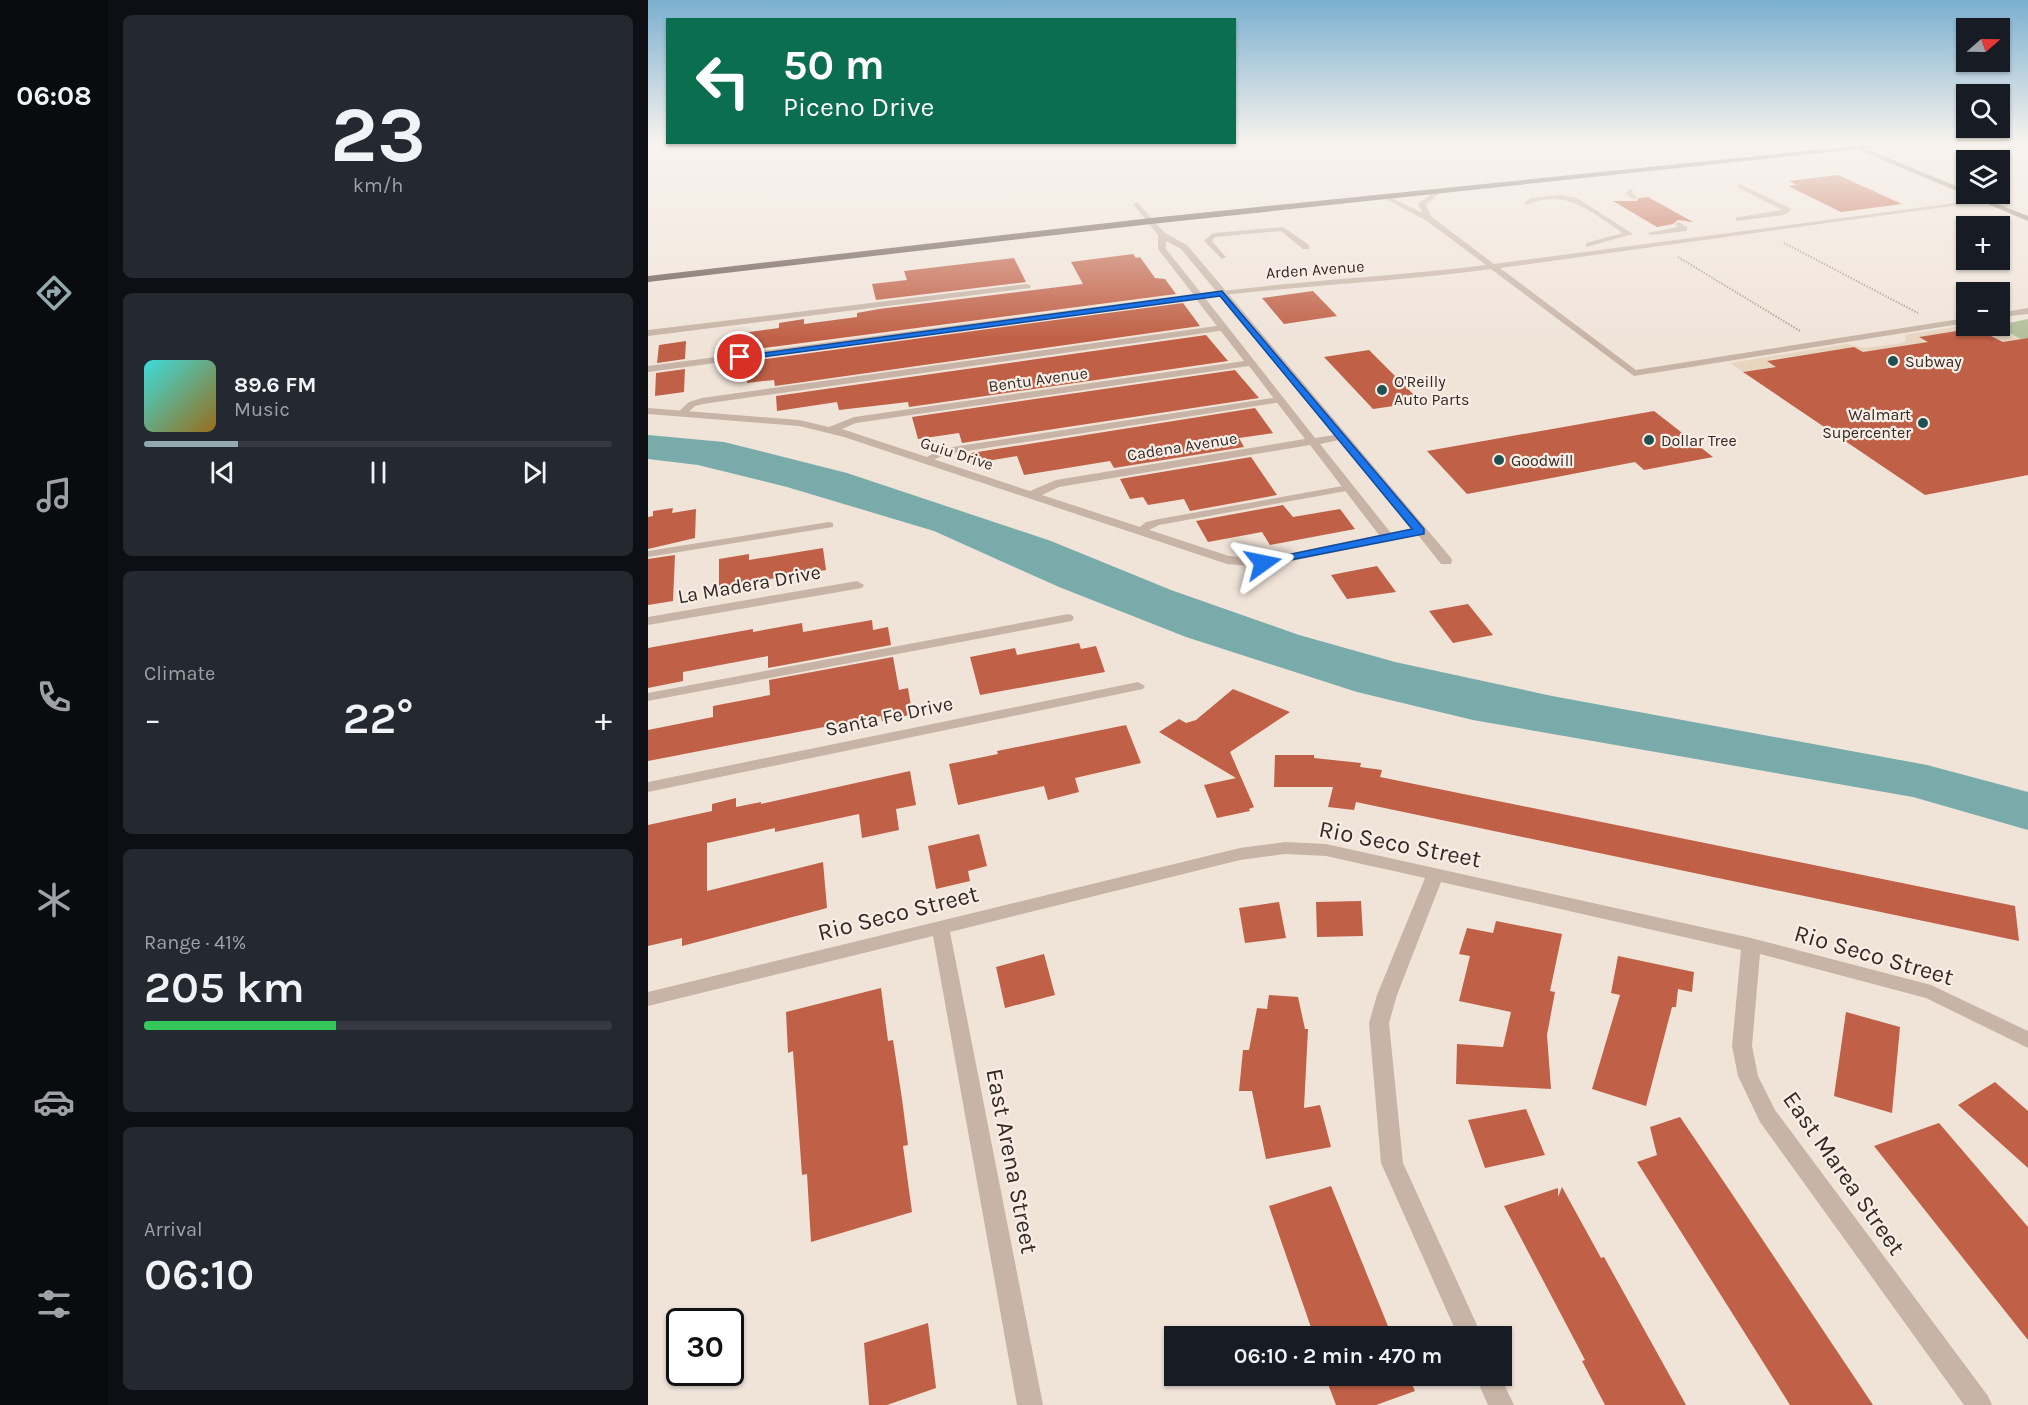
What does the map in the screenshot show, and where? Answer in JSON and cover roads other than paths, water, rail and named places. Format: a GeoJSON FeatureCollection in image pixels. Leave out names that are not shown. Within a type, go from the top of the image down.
{"type":"FeatureCollection","features":[{"type":"Feature","properties":{"kind":"highway"},"geometry":{"type":"LineString","coordinates":[[648,279],[1266,209]]}},
{"type":"Feature","properties":{"kind":"main road"},"geometry":{"type":"LineString","coordinates":[[2003,209],[2028,219]]}},
{"type":"Feature","properties":{"kind":"street"},"geometry":{"type":"LineString","coordinates":[[1141,209],[1162,235],[1184,247],[1446,561]]}},
{"type":"Feature","properties":{"kind":"street"},"geometry":{"type":"LineString","coordinates":[[1162,235],[1162,249],[1388,538],[1420,531]]}},
{"type":"Feature","properties":{"kind":"street","name":"Arden Avenue"},"geometry":{"type":"LineString","coordinates":[[648,369],[1222,293]]}},
{"type":"Feature","properties":{"kind":"street","name":"Bentu Avenue"},"geometry":{"type":"LineString","coordinates":[[831,430],[854,420],[1251,363]]}},
{"type":"Feature","properties":{"kind":"street","name":"Guiu Drive"},"geometry":{"type":"LineString","coordinates":[[648,411],[799,423],[831,430],[1248,564],[1388,538]]}},
{"type":"Feature","properties":{"kind":"street","name":"Cadena Avenue"},"geometry":{"type":"LineString","coordinates":[[1031,495],[1056,483],[1340,436]]}},
{"type":"Feature","properties":{"kind":"street","name":"La Madera Drive"},"geometry":{"type":"LineString","coordinates":[[648,621],[857,585]]}},
{"type":"Feature","properties":{"kind":"street","name":"Santa Fe Drive"},"geometry":{"type":"LineString","coordinates":[[648,787],[1138,686]]}},
{"type":"Feature","properties":{"kind":"street","name":"Rio Seco Street"},"geometry":{"type":"LineString","coordinates":[[648,999],[1240,854],[1285,848],[1326,850],[1751,945],[1931,992],[2028,1040]]}},
{"type":"Feature","properties":{"kind":"street"},"geometry":{"type":"LineString","coordinates":[[1435,875],[1387,995],[1379,1023],[1392,1163],[1465,1326]]}},
{"type":"Feature","properties":{"kind":"street","name":"East Arena Street"},"geometry":{"type":"LineString","coordinates":[[940,927],[1030,1405]]}},
{"type":"Feature","properties":{"kind":"street","name":"East Marea Street"},"geometry":{"type":"LineString","coordinates":[[1751,945],[1742,1046],[1748,1076],[1767,1116],[1979,1405]]}},
{"type":"Feature","properties":{"kind":"street"},"geometry":{"type":"LineString","coordinates":[[1492,1386],[1501,1405]]}},
{"type":"Feature","properties":{"kind":"lane"},"geometry":{"type":"LineString","coordinates":[[1409,209],[1430,219],[1634,373],[1956,322]]}},
{"type":"Feature","properties":{"kind":"lane"},"geometry":{"type":"LineString","coordinates":[[1424,209],[1430,219]]}},
{"type":"Feature","properties":{"kind":"lane"},"geometry":{"type":"LineString","coordinates":[[1587,209],[1629,234],[1589,245]]}},
{"type":"Feature","properties":{"kind":"lane"},"geometry":{"type":"LineString","coordinates":[[1742,220],[1791,215],[1784,209]]}},
{"type":"Feature","properties":{"kind":"lane","name":"Arden Avenue"},"geometry":{"type":"LineString","coordinates":[[1222,293],[1309,283],[1421,276],[1929,209]]}},
{"type":"Feature","properties":{"kind":"lane"},"geometry":{"type":"LineString","coordinates":[[1651,233],[1684,229],[1679,224]]}},
{"type":"Feature","properties":{"kind":"lane"},"geometry":{"type":"LineString","coordinates":[[1222,257],[1208,241],[1213,235],[1283,229],[1306,247]]}},
{"type":"Feature","properties":{"kind":"lane"},"geometry":{"type":"LineString","coordinates":[[648,333],[1027,286]]}},
{"type":"Feature","properties":{"kind":"lane"},"geometry":{"type":"LineString","coordinates":[[2010,313],[2028,310]]}},
{"type":"Feature","properties":{"kind":"lane"},"geometry":{"type":"LineString","coordinates":[[682,413],[692,404],[702,401],[1223,328]]}},
{"type":"Feature","properties":{"kind":"lane"},"geometry":{"type":"LineString","coordinates":[[926,460],[946,451],[1279,400]]}},
{"type":"Feature","properties":{"kind":"lane"},"geometry":{"type":"LineString","coordinates":[[1141,531],[1150,524],[1159,522],[1348,488]]}},
{"type":"Feature","properties":{"kind":"lane"},"geometry":{"type":"LineString","coordinates":[[648,554],[829,525]]}},
{"type":"Feature","properties":{"kind":"lane"},"geometry":{"type":"LineString","coordinates":[[648,697],[1068,618]]}},
{"type":"Feature","properties":{"kind":"water"},"geometry":{"type":"Polygon","coordinates":[[[648,435],[724,442],[847,473],[1051,541],[1171,590],[1299,635],[1395,662],[1552,696],[1927,765],[2028,792],[2028,830],[1913,797],[1473,720],[1357,692],[1186,637],[1059,587],[934,531],[787,487],[698,465],[648,459],[648,435]]]}},
{"type":"Feature","properties":{"kind":"place","name":"Subway"},"geometry":{"type":"Point","coordinates":[1893,361]}},
{"type":"Feature","properties":{"kind":"place","name":"O'Reilly Auto Parts"},"geometry":{"type":"Point","coordinates":[1382,390]}},
{"type":"Feature","properties":{"kind":"place","name":"Walmart Supercenter"},"geometry":{"type":"Point","coordinates":[1923,423]}},
{"type":"Feature","properties":{"kind":"place","name":"Dollar Tree"},"geometry":{"type":"Point","coordinates":[1649,440]}},
{"type":"Feature","properties":{"kind":"place","name":"Goodwill"},"geometry":{"type":"Point","coordinates":[1499,460]}}]}
